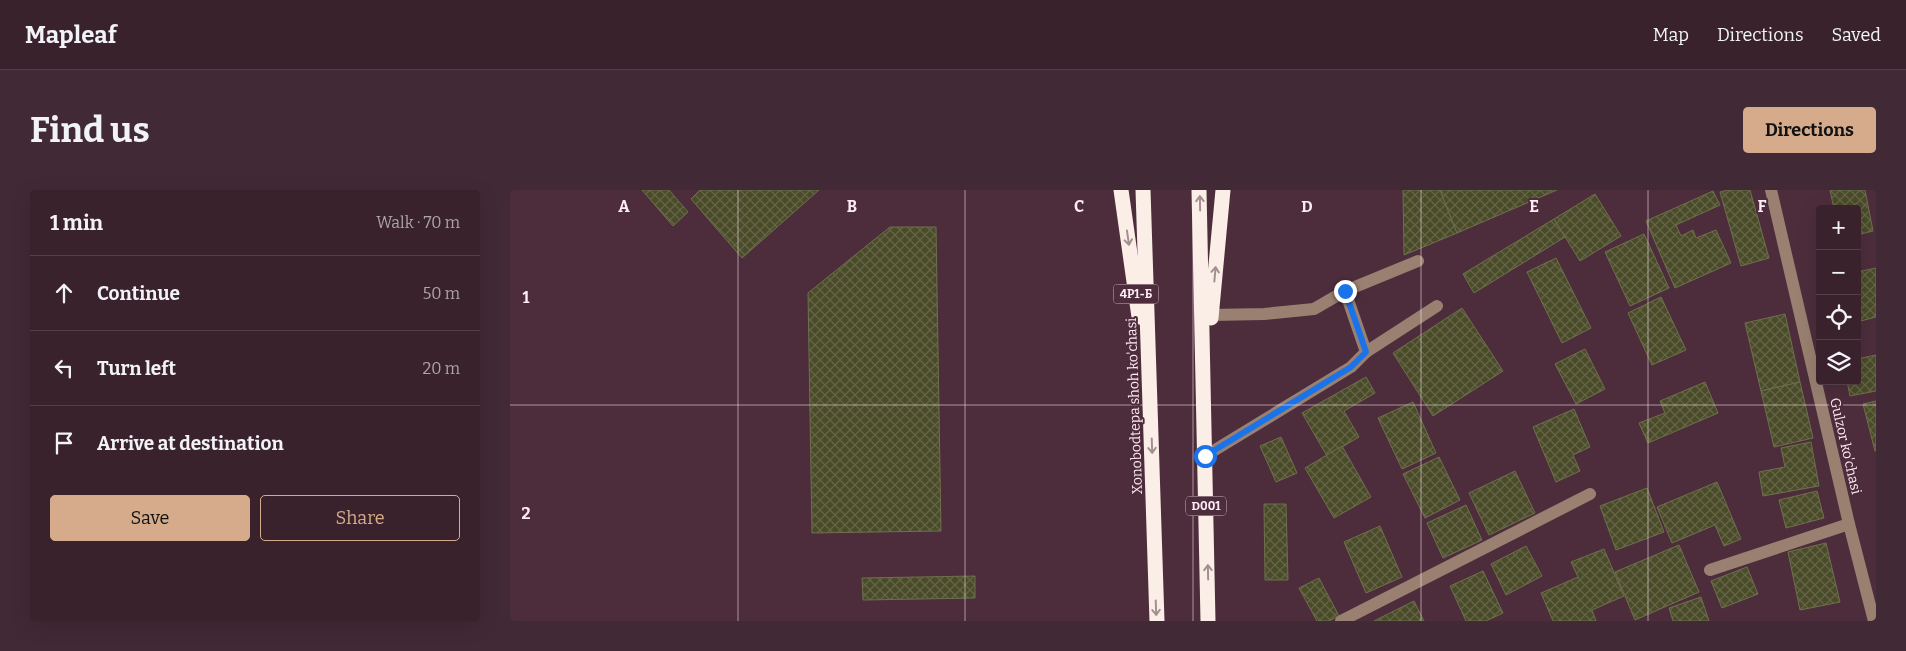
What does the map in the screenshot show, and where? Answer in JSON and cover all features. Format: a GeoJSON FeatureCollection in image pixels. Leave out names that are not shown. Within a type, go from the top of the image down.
{"type":"FeatureCollection","features":[{"type":"Feature","properties":{"kind":"highway","name":"4Р1-Б"},"geometry":{"type":"LineString","coordinates":[[1121,190],[1150,397]]}},
{"type":"Feature","properties":{"kind":"highway","name":"Xonobodtepa shoh ko'chasi"},"geometry":{"type":"LineString","coordinates":[[1143,190],[1157,621]]}},
{"type":"Feature","properties":{"kind":"highway","name":"D001"},"geometry":{"type":"LineString","coordinates":[[1199,190],[1208,621]]}},
{"type":"Feature","properties":{"kind":"highway"},"geometry":{"type":"LineString","coordinates":[[1204,392],[1222,190]]}},
{"type":"Feature","properties":{"kind":"street","name":"Gulzor ko'chasi"},"geometry":{"type":"LineString","coordinates":[[1771,190],[1849,524],[1874,621]]}},
{"type":"Feature","properties":{"kind":"street"},"geometry":{"type":"LineString","coordinates":[[1211,315],[1264,314],[1314,309],[1345,291],[1418,261]]}},
{"type":"Feature","properties":{"kind":"street"},"geometry":{"type":"LineString","coordinates":[[1345,291],[1366,352]]}},
{"type":"Feature","properties":{"kind":"street"},"geometry":{"type":"LineString","coordinates":[[1205,456],[1351,367],[1366,352],[1437,306]]}},
{"type":"Feature","properties":{"kind":"street"},"geometry":{"type":"LineString","coordinates":[[1342,621],[1590,494]]}},
{"type":"Feature","properties":{"kind":"street"},"geometry":{"type":"LineString","coordinates":[[1710,570],[1849,524]]}},
{"type":"Feature","properties":{"kind":"building"},"geometry":{"type":"Polygon","coordinates":[[[642,190],[669,190],[688,212],[673,226],[642,190]]]}},
{"type":"Feature","properties":{"kind":"building"},"geometry":{"type":"Polygon","coordinates":[[[700,190],[819,190],[742,258],[691,199],[700,190]]]}},
{"type":"Feature","properties":{"kind":"building"},"geometry":{"type":"Polygon","coordinates":[[[1403,190],[1440,190],[1457,233],[1404,255],[1403,190]]]}},
{"type":"Feature","properties":{"kind":"building"},"geometry":{"type":"Polygon","coordinates":[[[1440,190],[1557,190],[1457,233],[1440,190]]]}},
{"type":"Feature","properties":{"kind":"building"},"geometry":{"type":"Polygon","coordinates":[[[1750,190],[1769,258],[1741,266],[1720,192],[1750,190]]]}},
{"type":"Feature","properties":{"kind":"building"},"geometry":{"type":"Polygon","coordinates":[[[1830,190],[1865,190],[1873,231],[1861,234],[1861,205],[1833,205],[1830,190]]]}},
{"type":"Feature","properties":{"kind":"building"},"geometry":{"type":"Polygon","coordinates":[[[1713,191],[1720,205],[1676,225],[1681,236],[1693,230],[1696,238],[1716,230],[1731,263],[1675,288],[1646,221],[1713,191]]]}},
{"type":"Feature","properties":{"kind":"building"},"geometry":{"type":"Polygon","coordinates":[[[1595,194],[1621,236],[1580,261],[1554,219],[1595,194]]]}},
{"type":"Feature","properties":{"kind":"building"},"geometry":{"type":"Polygon","coordinates":[[[1554,219],[1565,237],[1474,293],[1463,274],[1554,219]]]}},
{"type":"Feature","properties":{"kind":"building"},"geometry":{"type":"Polygon","coordinates":[[[890,227],[936,227],[941,531],[812,533],[808,293],[890,227]]]}},
{"type":"Feature","properties":{"kind":"building"},"geometry":{"type":"Polygon","coordinates":[[[1644,234],[1669,288],[1630,306],[1605,252],[1644,234]]]}},
{"type":"Feature","properties":{"kind":"building"},"geometry":{"type":"Polygon","coordinates":[[[1556,258],[1591,328],[1562,343],[1527,272],[1556,258]]]}},
{"type":"Feature","properties":{"kind":"building"},"geometry":{"type":"Polygon","coordinates":[[[1876,268],[1876,317],[1861,321],[1861,295],[1861,271],[1876,268]]]}},
{"type":"Feature","properties":{"kind":"building"},"geometry":{"type":"Polygon","coordinates":[[[1661,297],[1686,350],[1652,365],[1628,313],[1661,297]]]}},
{"type":"Feature","properties":{"kind":"building"},"geometry":{"type":"Polygon","coordinates":[[[1462,308],[1503,371],[1433,416],[1393,353],[1462,308]]]}},
{"type":"Feature","properties":{"kind":"building"},"geometry":{"type":"Polygon","coordinates":[[[1785,314],[1800,382],[1761,391],[1745,323],[1785,314]]]}},
{"type":"Feature","properties":{"kind":"building"},"geometry":{"type":"Polygon","coordinates":[[[1585,349],[1605,389],[1576,404],[1555,364],[1585,349]]]}},
{"type":"Feature","properties":{"kind":"building"},"geometry":{"type":"Polygon","coordinates":[[[1876,355],[1876,391],[1850,396],[1848,385],[1861,385],[1861,358],[1876,355]]]}},
{"type":"Feature","properties":{"kind":"building"},"geometry":{"type":"Polygon","coordinates":[[[1366,377],[1375,393],[1344,411],[1359,437],[1327,456],[1302,413],[1366,377]]]}},
{"type":"Feature","properties":{"kind":"building"},"geometry":{"type":"Polygon","coordinates":[[[1705,382],[1718,413],[1648,443],[1639,423],[1665,413],[1660,401],[1705,382]]]}},
{"type":"Feature","properties":{"kind":"building"},"geometry":{"type":"Polygon","coordinates":[[[1800,382],[1813,438],[1774,447],[1761,391],[1800,382]]]}},
{"type":"Feature","properties":{"kind":"building"},"geometry":{"type":"Polygon","coordinates":[[[1876,401],[1876,451],[1875,451],[1863,404],[1876,401]]]}},
{"type":"Feature","properties":{"kind":"building"},"geometry":{"type":"Polygon","coordinates":[[[1413,402],[1436,453],[1402,469],[1378,418],[1413,402]]]}},
{"type":"Feature","properties":{"kind":"building"},"geometry":{"type":"Polygon","coordinates":[[[1574,409],[1590,447],[1573,455],[1580,471],[1556,482],[1533,427],[1574,409]]]}},
{"type":"Feature","properties":{"kind":"building"},"geometry":{"type":"Polygon","coordinates":[[[1281,437],[1297,473],[1276,482],[1260,446],[1281,437]]]}},
{"type":"Feature","properties":{"kind":"building"},"geometry":{"type":"Polygon","coordinates":[[[1811,442],[1819,486],[1763,496],[1759,472],[1785,467],[1781,448],[1811,442]]]}},
{"type":"Feature","properties":{"kind":"building"},"geometry":{"type":"Polygon","coordinates":[[[1342,446],[1371,497],[1334,518],[1305,468],[1342,446]]]}},
{"type":"Feature","properties":{"kind":"building"},"geometry":{"type":"Polygon","coordinates":[[[1439,457],[1460,500],[1425,518],[1403,474],[1439,457]]]}},
{"type":"Feature","properties":{"kind":"building"},"geometry":{"type":"Polygon","coordinates":[[[1515,471],[1535,513],[1489,535],[1469,493],[1515,471]]]}},
{"type":"Feature","properties":{"kind":"building"},"geometry":{"type":"Polygon","coordinates":[[[1717,482],[1741,539],[1724,546],[1715,525],[1672,543],[1657,507],[1717,482]]]}},
{"type":"Feature","properties":{"kind":"building"},"geometry":{"type":"Polygon","coordinates":[[[1647,488],[1664,532],[1616,550],[1600,506],[1647,488]]]}},
{"type":"Feature","properties":{"kind":"building"},"geometry":{"type":"Polygon","coordinates":[[[1817,491],[1824,518],[1786,528],[1779,500],[1817,491]]]}},
{"type":"Feature","properties":{"kind":"building"},"geometry":{"type":"Polygon","coordinates":[[[1264,504],[1286,504],[1288,580],[1265,580],[1264,504]]]}},
{"type":"Feature","properties":{"kind":"building"},"geometry":{"type":"Polygon","coordinates":[[[1466,505],[1482,540],[1443,558],[1427,523],[1466,505]]]}},
{"type":"Feature","properties":{"kind":"building"},"geometry":{"type":"Polygon","coordinates":[[[1380,526],[1402,577],[1366,593],[1344,542],[1380,526]]]}},
{"type":"Feature","properties":{"kind":"building"},"geometry":{"type":"Polygon","coordinates":[[[1826,543],[1840,602],[1800,610],[1788,552],[1826,543]]]}},
{"type":"Feature","properties":{"kind":"building"},"geometry":{"type":"Polygon","coordinates":[[[1679,545],[1699,592],[1635,620],[1615,572],[1679,545]]]}},
{"type":"Feature","properties":{"kind":"building"},"geometry":{"type":"Polygon","coordinates":[[[1526,546],[1542,576],[1506,595],[1491,564],[1526,546]]]}},
{"type":"Feature","properties":{"kind":"building"},"geometry":{"type":"Polygon","coordinates":[[[1604,549],[1624,596],[1592,610],[1596,621],[1553,621],[1541,593],[1578,577],[1571,562],[1604,549]]]}},
{"type":"Feature","properties":{"kind":"building"},"geometry":{"type":"Polygon","coordinates":[[[1747,567],[1758,594],[1722,608],[1711,581],[1747,567]]]}},
{"type":"Feature","properties":{"kind":"building"},"geometry":{"type":"Polygon","coordinates":[[[1483,571],[1503,613],[1486,621],[1466,621],[1450,586],[1483,571]]]}},
{"type":"Feature","properties":{"kind":"building"},"geometry":{"type":"Polygon","coordinates":[[[975,576],[975,598],[863,600],[862,578],[975,576]]]}},
{"type":"Feature","properties":{"kind":"building"},"geometry":{"type":"Polygon","coordinates":[[[1319,578],[1339,616],[1329,621],[1317,621],[1299,588],[1319,578]]]}},
{"type":"Feature","properties":{"kind":"building"},"geometry":{"type":"Polygon","coordinates":[[[1701,597],[1709,621],[1673,621],[1669,608],[1701,597]]]}},
{"type":"Feature","properties":{"kind":"building"},"geometry":{"type":"Polygon","coordinates":[[[1414,601],[1424,621],[1374,621],[1414,601]]]}},
{"type":"Feature","properties":{"kind":"route"},"geometry":{"type":"LineString","coordinates":[[1205,456],[1351,367],[1366,352],[1345,291]]}}]}
